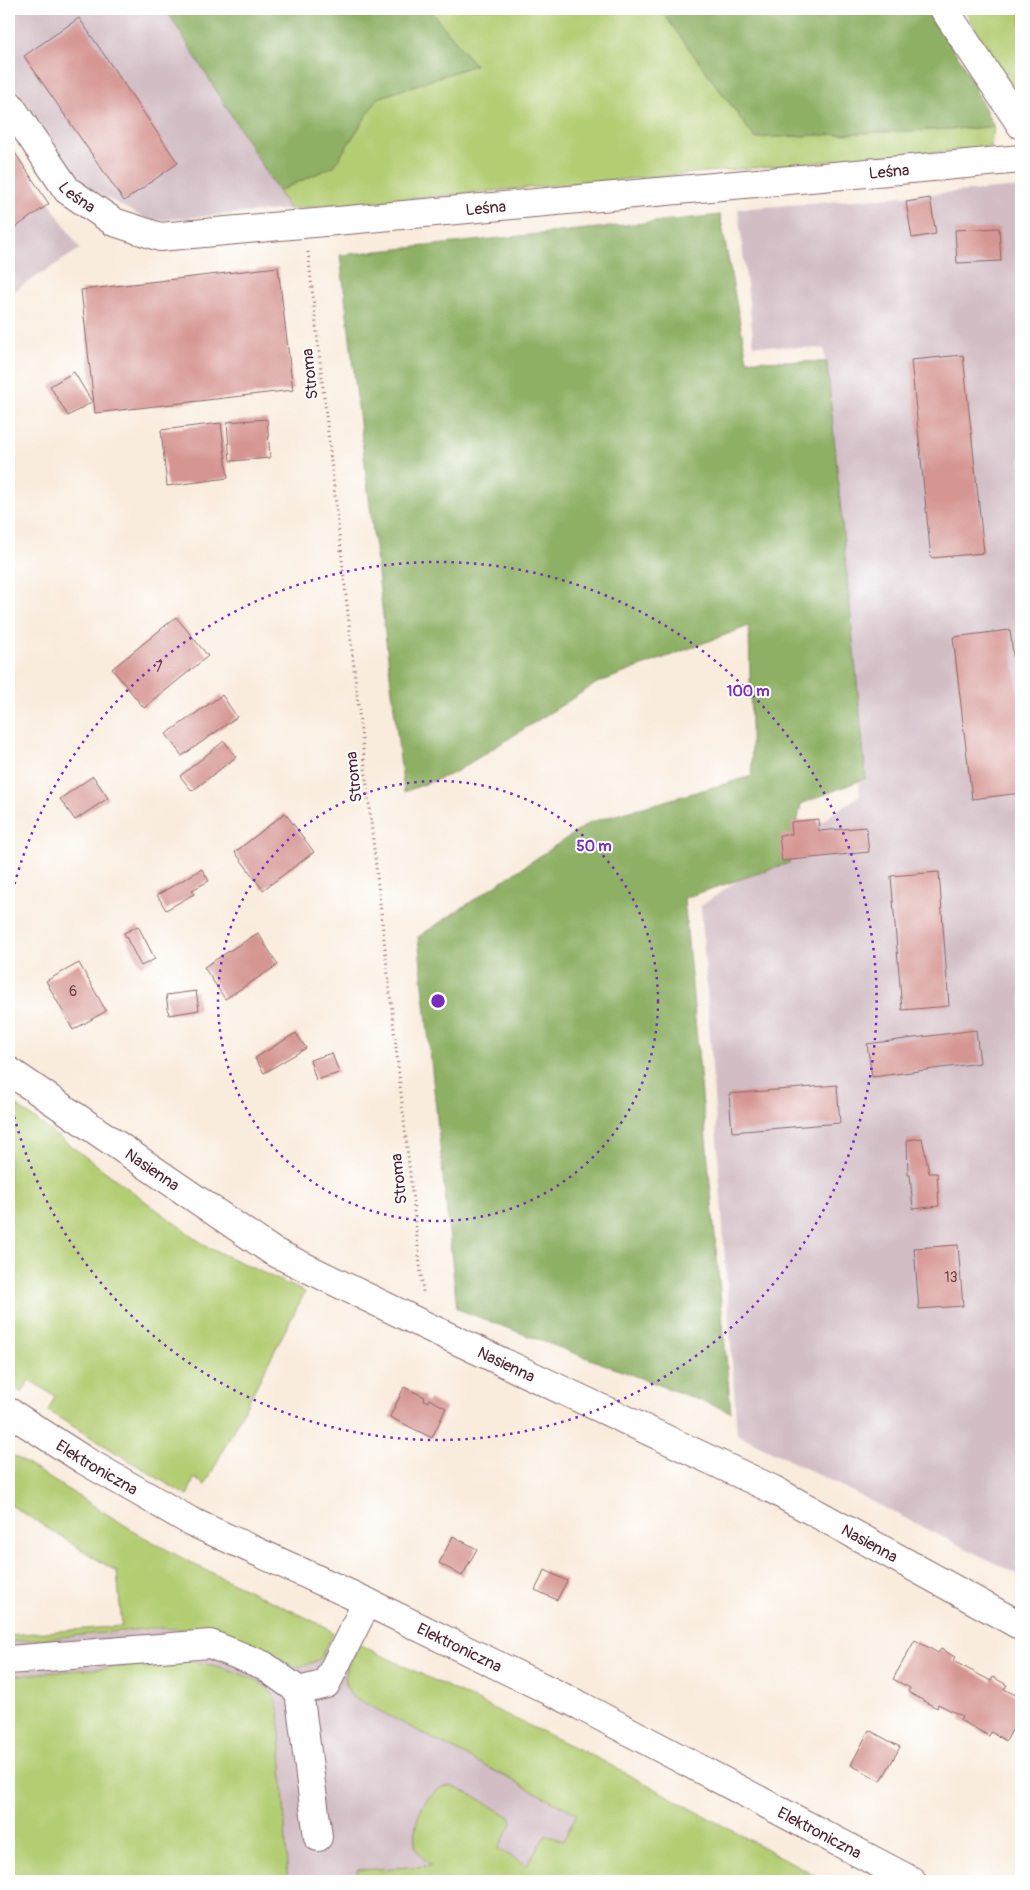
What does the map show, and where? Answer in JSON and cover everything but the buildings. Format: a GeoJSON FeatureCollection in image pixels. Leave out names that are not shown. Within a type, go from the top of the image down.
{"type":"FeatureCollection","features":[{"type":"Feature","properties":{"kind":"street"},"geometry":{"type":"LineString","coordinates":[[944,9],[1021,125]]}},
{"type":"Feature","properties":{"kind":"street","name":"Leśna"},"geometry":{"type":"LineString","coordinates":[[9,104],[67,190],[114,222],[160,237],[1021,160]]}},
{"type":"Feature","properties":{"kind":"street","name":"Nasienna"},"geometry":{"type":"LineString","coordinates":[[9,1071],[272,1251],[426,1326],[772,1489],[1021,1626]]}},
{"type":"Feature","properties":{"kind":"street","name":"Elektroniczna"},"geometry":{"type":"LineString","coordinates":[[9,1412],[84,1460],[190,1521],[367,1602],[581,1706],[912,1881]]}},
{"type":"Feature","properties":{"kind":"street"},"geometry":{"type":"LineString","coordinates":[[299,1691],[326,1684],[367,1602]]}},
{"type":"Feature","properties":{"kind":"street"},"geometry":{"type":"LineString","coordinates":[[9,1660],[210,1644],[263,1665],[299,1691],[318,1837]]}},
{"type":"Feature","properties":{"kind":"path","name":"Stroma"},"geometry":{"type":"LineString","coordinates":[[305,224],[426,1326]]}},
{"type":"Feature","properties":{"kind":"shaded area"},"geometry":{"type":"Polygon","coordinates":[[[9,9],[166,9],[289,209],[150,221],[83,185],[9,79],[9,9]]]}},
{"type":"Feature","properties":{"kind":"shaded area"},"geometry":{"type":"Polygon","coordinates":[[[9,142],[80,249],[9,294],[9,142]]]}},
{"type":"Feature","properties":{"kind":"shaded area"},"geometry":{"type":"Polygon","coordinates":[[[1021,187],[1021,1576],[737,1434],[701,906],[860,795],[824,349],[754,345],[738,209],[1021,187]]]}},
{"type":"Feature","properties":{"kind":"shaded area"},"geometry":{"type":"Polygon","coordinates":[[[248,1598],[813,1881],[9,1881],[9,1642],[208,1625],[248,1598]]]}},
{"type":"Feature","properties":{"kind":"green space"},"geometry":{"type":"Polygon","coordinates":[[[166,9],[429,9],[475,65],[378,98],[334,166],[278,191],[166,9]]]}},
{"type":"Feature","properties":{"kind":"green space"},"geometry":{"type":"Polygon","coordinates":[[[429,9],[660,9],[755,138],[994,127],[991,147],[289,209],[278,191],[334,166],[378,98],[475,65],[429,9]]]}},
{"type":"Feature","properties":{"kind":"green space"},"geometry":{"type":"Polygon","coordinates":[[[660,9],[926,9],[962,62],[994,127],[755,138],[660,9]]]}},
{"type":"Feature","properties":{"kind":"green space"},"geometry":{"type":"Polygon","coordinates":[[[964,9],[1021,9],[1021,96],[996,65],[964,9]]]}},
{"type":"Feature","properties":{"kind":"green space"},"geometry":{"type":"Polygon","coordinates":[[[720,215],[747,360],[827,362],[866,778],[801,804],[789,863],[684,898],[731,1412],[457,1309],[418,937],[591,822],[752,776],[749,626],[597,683],[454,773],[404,792],[340,255],[720,215]]]}},
{"type":"Feature","properties":{"kind":"green space"},"geometry":{"type":"Polygon","coordinates":[[[9,1100],[207,1247],[305,1292],[205,1485],[194,1478],[187,1496],[48,1411],[55,1396],[29,1380],[22,1393],[9,1383],[9,1100]]]}},
{"type":"Feature","properties":{"kind":"green space"},"geometry":{"type":"Polygon","coordinates":[[[9,1453],[142,1536],[195,1565],[328,1628],[333,1634],[320,1659],[301,1667],[291,1665],[233,1636],[199,1630],[156,1628],[9,1642],[9,1635],[122,1626],[117,1572],[9,1504],[9,1453]]]}},
{"type":"Feature","properties":{"kind":"green space"},"geometry":{"type":"Polygon","coordinates":[[[358,1644],[599,1759],[826,1881],[358,1881],[357,1870],[431,1866],[418,1852],[415,1844],[416,1823],[425,1803],[432,1794],[448,1786],[479,1799],[510,1817],[512,1823],[498,1849],[527,1865],[545,1836],[563,1841],[577,1814],[351,1696],[347,1688],[345,1675],[358,1644]]]}},
{"type":"Feature","properties":{"kind":"green space"},"geometry":{"type":"Polygon","coordinates":[[[189,1661],[210,1664],[247,1676],[267,1688],[275,1698],[279,1710],[288,1881],[9,1881],[9,1676],[189,1661]]]}}]}
